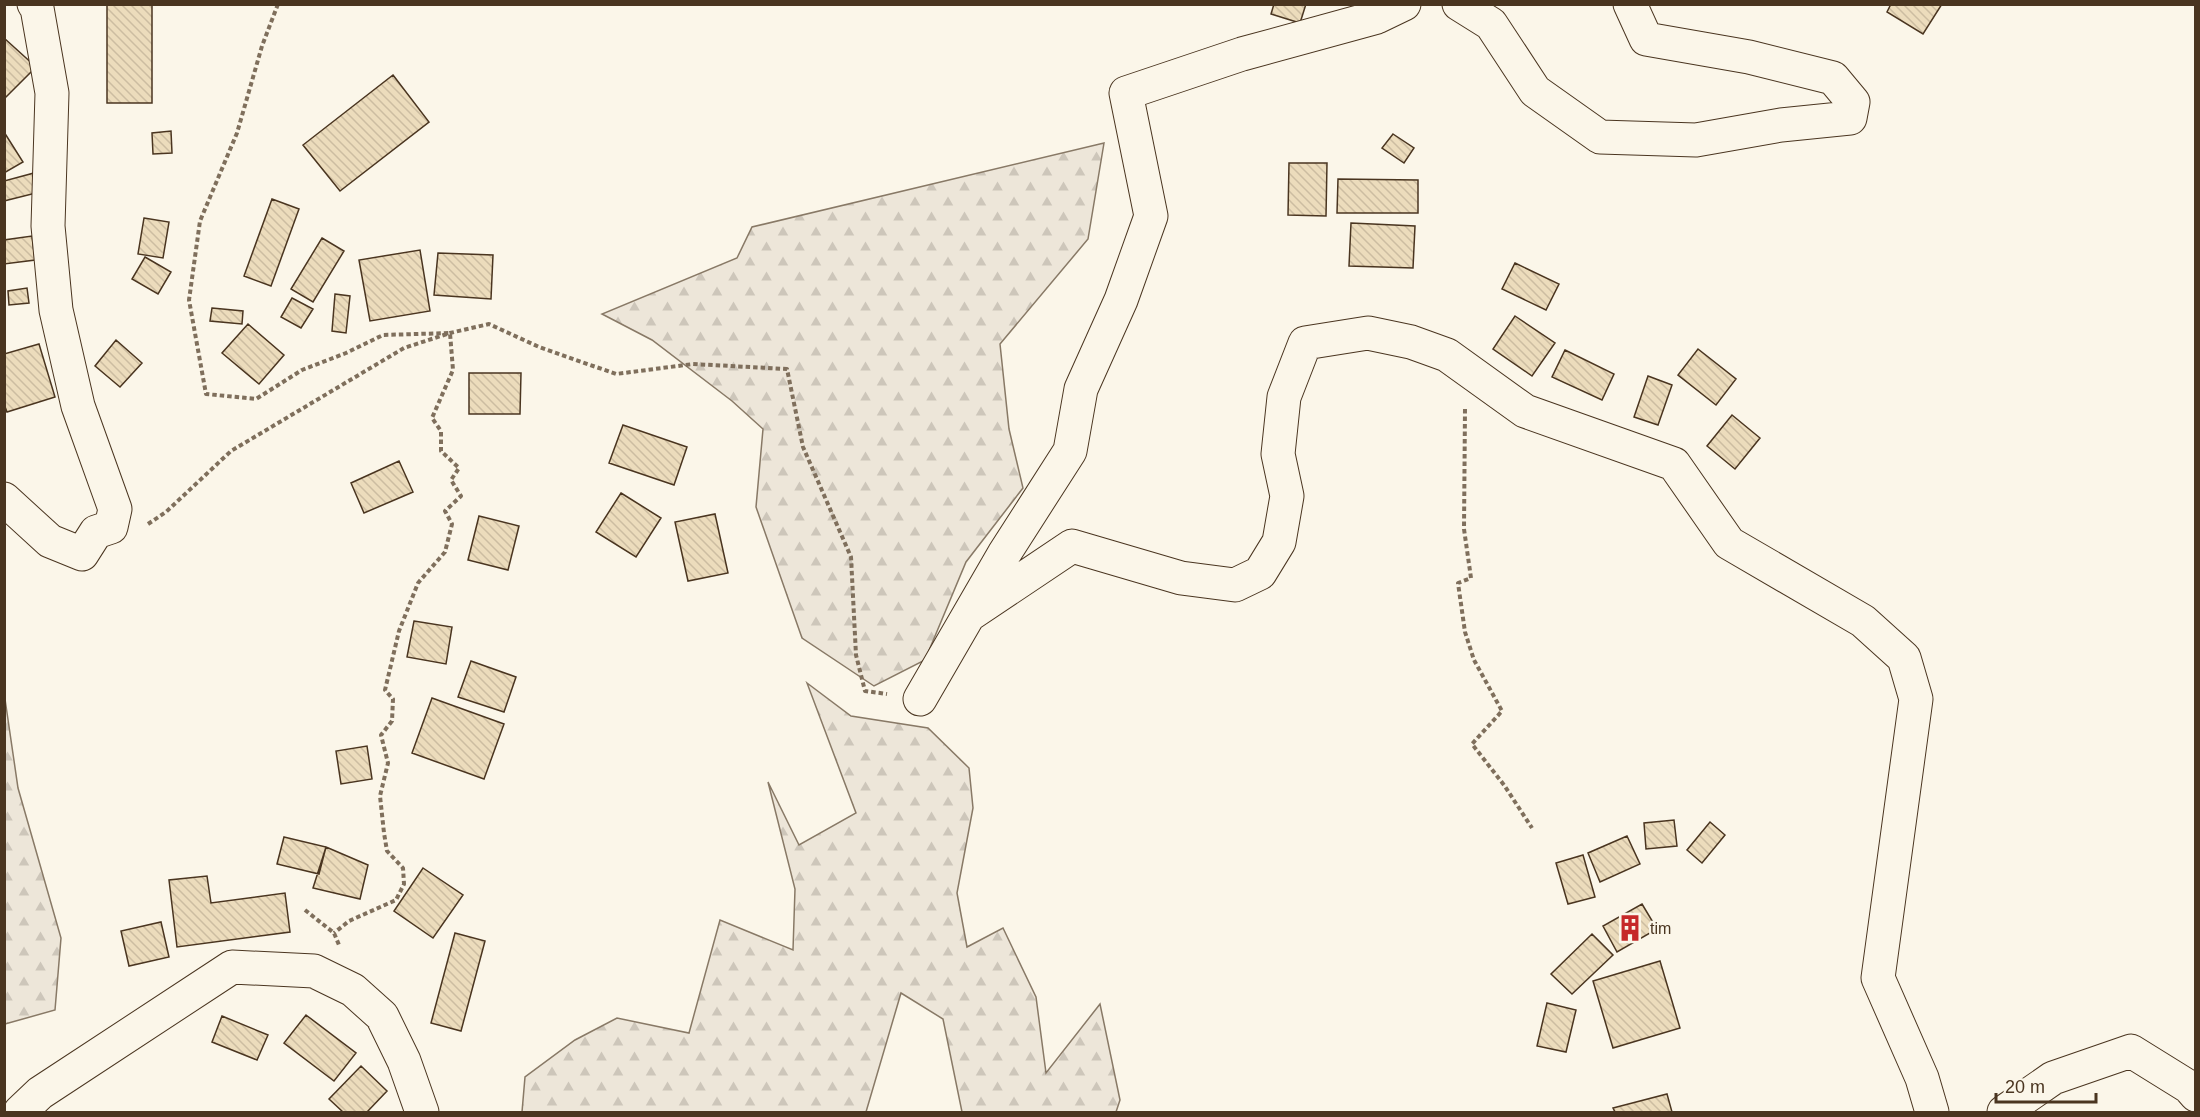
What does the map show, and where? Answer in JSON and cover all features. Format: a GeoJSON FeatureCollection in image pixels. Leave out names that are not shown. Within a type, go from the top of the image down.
{"type":"FeatureCollection","features":[{"type":"Feature","properties":{"kind":"street"},"geometry":{"type":"LineString","coordinates":[[4,499],[50,541],[82,554],[96,532],[111,527],[115,509],[78,406],[56,310],[48,226],[52,93],[37,8],[34,4]]}},
{"type":"Feature","properties":{"kind":"street"},"geometry":{"type":"LineString","coordinates":[[920,699],[972,613],[1004,554],[1070,451],[1081,389],[1121,300],[1151,216],[1126,93],[1242,54],[1377,17],[1404,4]]}},
{"type":"Feature","properties":{"kind":"street"},"geometry":{"type":"LineString","coordinates":[[1459,4],[1491,24],[1535,91],[1600,137],[1696,140],[1781,125],[1850,118],[1853,102],[1833,78],[1749,57],[1646,39],[1630,4]]}},
{"type":"Feature","properties":{"kind":"street"},"geometry":{"type":"LineString","coordinates":[[972,613],[1072,546],[1181,578],[1235,585],[1260,573],[1279,542],[1287,496],[1278,454],[1284,397],[1305,343],[1368,333],[1411,342],[1447,355],[1526,411],[1674,464],[1729,543],[1863,621],[1904,658],[1916,699],[1878,978],[1922,1078],[1932,1113]]}},
{"type":"Feature","properties":{"kind":"street"},"geometry":{"type":"LineString","coordinates":[[20,1113],[40,1093],[232,967],[314,971],[353,990],[382,1016],[404,1061],[422,1113]]}},
{"type":"Feature","properties":{"kind":"street"},"geometry":{"type":"LineString","coordinates":[[2004,1113],[2053,1078],[2131,1050],[2189,1087],[2196,1095]]}},
{"type":"Feature","properties":{"kind":"path"},"geometry":{"type":"LineString","coordinates":[[278,4],[262,46],[237,134],[200,221],[189,300],[206,394],[256,399],[302,370],[346,353],[383,335],[450,333]]}},
{"type":"Feature","properties":{"kind":"path"},"geometry":{"type":"LineString","coordinates":[[140,529],[166,512],[231,451],[404,348],[450,333],[489,324],[539,347],[616,374],[693,364],[787,369],[802,447],[851,557],[856,655],[866,691],[920,699]]}},
{"type":"Feature","properties":{"kind":"path"},"geometry":{"type":"LineString","coordinates":[[334,933],[349,921],[396,900],[404,884],[403,868],[387,851],[384,833],[380,796],[388,763],[381,735],[392,721],[393,699],[385,690],[399,631],[418,583],[445,552],[452,524],[446,511],[461,496],[451,480],[459,468],[441,451],[441,431],[432,418],[453,370],[450,333]]}},
{"type":"Feature","properties":{"kind":"path"},"geometry":{"type":"LineString","coordinates":[[1477,376],[1465,404],[1464,529],[1471,578],[1458,583],[1465,632],[1474,660],[1502,711],[1472,744],[1504,785],[1532,828]]}},
{"type":"Feature","properties":{"kind":"green space"},"geometry":{"type":"Polygon","coordinates":[[[1104,143],[1088,239],[1000,344],[1009,429],[1023,488],[966,562],[925,660],[874,686],[802,638],[756,507],[763,429],[732,401],[652,340],[602,314],[737,258],[752,227],[1104,143]]]}},
{"type":"Feature","properties":{"kind":"green space"},"geometry":{"type":"Polygon","coordinates":[[[807,683],[851,716],[928,728],[969,768],[973,808],[957,893],[967,947],[1003,928],[1036,997],[1046,1073],[1100,1004],[1120,1100],[1116,1112],[962,1112],[943,1019],[901,993],[866,1112],[522,1112],[525,1077],[575,1040],[617,1018],[689,1033],[720,920],[793,950],[795,889],[768,782],[799,845],[856,813],[807,683]]]}},
{"type":"Feature","properties":{"kind":"green space"},"geometry":{"type":"Polygon","coordinates":[[[5,699],[18,788],[61,938],[55,1010],[5,1024],[5,699]]]}},
{"type":"Feature","properties":{"kind":"building"},"geometry":{"type":"Polygon","coordinates":[[[107,4],[152,4],[152,103],[107,103],[107,4]]]}},
{"type":"Feature","properties":{"kind":"building"},"geometry":{"type":"Polygon","coordinates":[[[1274,4],[1306,4],[1300,23],[1271,14],[1274,4]]]}},
{"type":"Feature","properties":{"kind":"building"},"geometry":{"type":"Polygon","coordinates":[[[1891,4],[1942,4],[1923,34],[1887,12],[1891,4]]]}},
{"type":"Feature","properties":{"kind":"building"},"geometry":{"type":"Polygon","coordinates":[[[4,38],[36,67],[4,99],[4,38]]]}},
{"type":"Feature","properties":{"kind":"building"},"geometry":{"type":"Polygon","coordinates":[[[393,75],[429,122],[340,191],[303,145],[393,75]]]}},
{"type":"Feature","properties":{"kind":"building"},"geometry":{"type":"Polygon","coordinates":[[[171,131],[172,153],[153,154],[152,133],[171,131]]]}},
{"type":"Feature","properties":{"kind":"building"},"geometry":{"type":"Polygon","coordinates":[[[4,132],[23,162],[4,173],[4,132]]]}},
{"type":"Feature","properties":{"kind":"building"},"geometry":{"type":"Polygon","coordinates":[[[1393,134],[1414,148],[1404,163],[1382,148],[1393,134]]]}},
{"type":"Feature","properties":{"kind":"building"},"geometry":{"type":"Polygon","coordinates":[[[1289,163],[1327,163],[1326,216],[1288,215],[1289,163]]]}},
{"type":"Feature","properties":{"kind":"building"},"geometry":{"type":"Polygon","coordinates":[[[34,173],[40,192],[4,201],[4,181],[34,173]]]}},
{"type":"Feature","properties":{"kind":"building"},"geometry":{"type":"Polygon","coordinates":[[[1338,179],[1418,180],[1418,213],[1337,213],[1338,179]]]}},
{"type":"Feature","properties":{"kind":"building"},"geometry":{"type":"Polygon","coordinates":[[[272,199],[299,209],[271,286],[244,276],[272,199]]]}},
{"type":"Feature","properties":{"kind":"building"},"geometry":{"type":"Polygon","coordinates":[[[144,218],[169,222],[163,258],[138,254],[144,218]]]}},
{"type":"Feature","properties":{"kind":"building"},"geometry":{"type":"Polygon","coordinates":[[[1351,223],[1415,226],[1413,268],[1349,266],[1351,223]]]}},
{"type":"Feature","properties":{"kind":"building"},"geometry":{"type":"Polygon","coordinates":[[[32,236],[35,260],[4,264],[4,240],[32,236]]]}},
{"type":"Feature","properties":{"kind":"building"},"geometry":{"type":"Polygon","coordinates":[[[322,238],[344,251],[313,302],[291,289],[322,238]]]}},
{"type":"Feature","properties":{"kind":"building"},"geometry":{"type":"Polygon","coordinates":[[[420,250],[430,311],[370,321],[359,260],[420,250]]]}},
{"type":"Feature","properties":{"kind":"building"},"geometry":{"type":"Polygon","coordinates":[[[438,253],[493,255],[491,299],[434,295],[438,253]]]}},
{"type":"Feature","properties":{"kind":"building"},"geometry":{"type":"Polygon","coordinates":[[[145,257],[171,272],[158,294],[132,279],[145,257]]]}},
{"type":"Feature","properties":{"kind":"building"},"geometry":{"type":"Polygon","coordinates":[[[1515,263],[1559,284],[1546,310],[1502,289],[1515,263]]]}},
{"type":"Feature","properties":{"kind":"building"},"geometry":{"type":"Polygon","coordinates":[[[27,288],[29,303],[9,305],[8,291],[27,288]]]}},
{"type":"Feature","properties":{"kind":"building"},"geometry":{"type":"Polygon","coordinates":[[[335,294],[350,296],[346,333],[332,331],[335,294]]]}},
{"type":"Feature","properties":{"kind":"building"},"geometry":{"type":"Polygon","coordinates":[[[292,298],[313,309],[301,328],[281,317],[292,298]]]}},
{"type":"Feature","properties":{"kind":"building"},"geometry":{"type":"Polygon","coordinates":[[[212,308],[243,311],[242,324],[210,321],[212,308]]]}},
{"type":"Feature","properties":{"kind":"building"},"geometry":{"type":"Polygon","coordinates":[[[1515,316],[1555,343],[1532,376],[1493,349],[1515,316]]]}},
{"type":"Feature","properties":{"kind":"building"},"geometry":{"type":"Polygon","coordinates":[[[248,324],[284,355],[259,384],[222,353],[248,324]]]}},
{"type":"Feature","properties":{"kind":"building"},"geometry":{"type":"Polygon","coordinates":[[[116,340],[142,363],[120,387],[95,366],[116,340]]]}},
{"type":"Feature","properties":{"kind":"building"},"geometry":{"type":"Polygon","coordinates":[[[39,344],[55,397],[7,412],[4,404],[4,354],[39,344]]]}},
{"type":"Feature","properties":{"kind":"building"},"geometry":{"type":"Polygon","coordinates":[[[1698,349],[1736,379],[1716,405],[1678,375],[1698,349]]]}},
{"type":"Feature","properties":{"kind":"building"},"geometry":{"type":"Polygon","coordinates":[[[1565,350],[1614,374],[1602,400],[1552,377],[1565,350]]]}},
{"type":"Feature","properties":{"kind":"building"},"geometry":{"type":"Polygon","coordinates":[[[469,373],[521,373],[520,414],[469,414],[469,373]]]}},
{"type":"Feature","properties":{"kind":"building"},"geometry":{"type":"Polygon","coordinates":[[[1648,376],[1672,385],[1658,425],[1634,417],[1648,376]]]}},
{"type":"Feature","properties":{"kind":"building"},"geometry":{"type":"Polygon","coordinates":[[[1732,415],[1760,438],[1735,469],[1707,446],[1732,415]]]}},
{"type":"Feature","properties":{"kind":"building"},"geometry":{"type":"Polygon","coordinates":[[[623,425],[687,447],[674,485],[609,463],[623,425]]]}},
{"type":"Feature","properties":{"kind":"building"},"geometry":{"type":"Polygon","coordinates":[[[399,461],[413,492],[364,513],[351,483],[399,461]]]}},
{"type":"Feature","properties":{"kind":"building"},"geometry":{"type":"Polygon","coordinates":[[[621,493],[661,518],[636,557],[596,532],[621,493]]]}},
{"type":"Feature","properties":{"kind":"building"},"geometry":{"type":"Polygon","coordinates":[[[715,514],[728,573],[688,581],[675,522],[715,514]]]}},
{"type":"Feature","properties":{"kind":"building"},"geometry":{"type":"Polygon","coordinates":[[[479,516],[519,526],[508,570],[468,560],[479,516]]]}},
{"type":"Feature","properties":{"kind":"building"},"geometry":{"type":"Polygon","coordinates":[[[414,621],[452,627],[446,664],[407,657],[414,621]]]}},
{"type":"Feature","properties":{"kind":"building"},"geometry":{"type":"Polygon","coordinates":[[[471,661],[516,677],[504,712],[458,697],[471,661]]]}},
{"type":"Feature","properties":{"kind":"building"},"geometry":{"type":"Polygon","coordinates":[[[432,698],[504,724],[484,779],[412,753],[432,698]]]}},
{"type":"Feature","properties":{"kind":"building"},"geometry":{"type":"Polygon","coordinates":[[[367,746],[372,779],[341,784],[336,751],[367,746]]]}},
{"type":"Feature","properties":{"kind":"building"},"geometry":{"type":"Polygon","coordinates":[[[1674,820],[1677,846],[1646,849],[1644,823],[1674,820]]]}},
{"type":"Feature","properties":{"kind":"building"},"geometry":{"type":"Polygon","coordinates":[[[1710,822],[1725,835],[1702,863],[1687,850],[1710,822]]]}},
{"type":"Feature","properties":{"kind":"building"},"geometry":{"type":"Polygon","coordinates":[[[1627,836],[1640,864],[1600,882],[1588,853],[1627,836]]]}},
{"type":"Feature","properties":{"kind":"building"},"geometry":{"type":"Polygon","coordinates":[[[284,837],[326,847],[319,874],[277,864],[284,837]]]}},
{"type":"Feature","properties":{"kind":"building"},"geometry":{"type":"Polygon","coordinates":[[[326,847],[368,865],[360,899],[313,888],[326,847]]]}},
{"type":"Feature","properties":{"kind":"building"},"geometry":{"type":"Polygon","coordinates":[[[1583,855],[1595,897],[1568,904],[1556,863],[1583,855]]]}},
{"type":"Feature","properties":{"kind":"building"},"geometry":{"type":"Polygon","coordinates":[[[423,868],[463,895],[433,938],[394,911],[423,868]]]}},
{"type":"Feature","properties":{"kind":"building"},"geometry":{"type":"Polygon","coordinates":[[[207,876],[211,903],[285,893],[290,932],[177,947],[169,880],[207,876]]]}},
{"type":"Feature","properties":{"kind":"building","name":"tim"},"geometry":{"type":"Polygon","coordinates":[[[1642,904],[1657,929],[1617,952],[1603,926],[1642,904]]]}},
{"type":"Feature","properties":{"kind":"building"},"geometry":{"type":"Polygon","coordinates":[[[161,922],[169,957],[129,966],[121,931],[161,922]]]}},
{"type":"Feature","properties":{"kind":"building"},"geometry":{"type":"Polygon","coordinates":[[[455,933],[485,941],[461,1031],[431,1023],[455,933]]]}},
{"type":"Feature","properties":{"kind":"building"},"geometry":{"type":"Polygon","coordinates":[[[1592,934],[1613,955],[1572,994],[1551,974],[1592,934]]]}},
{"type":"Feature","properties":{"kind":"building"},"geometry":{"type":"Polygon","coordinates":[[[1660,961],[1680,1028],[1613,1048],[1593,981],[1660,961]]]}},
{"type":"Feature","properties":{"kind":"building"},"geometry":{"type":"Polygon","coordinates":[[[1547,1003],[1576,1010],[1566,1052],[1537,1046],[1547,1003]]]}},
{"type":"Feature","properties":{"kind":"building"},"geometry":{"type":"Polygon","coordinates":[[[306,1015],[356,1053],[334,1081],[284,1043],[306,1015]]]}},
{"type":"Feature","properties":{"kind":"building"},"geometry":{"type":"Polygon","coordinates":[[[222,1016],[268,1035],[257,1060],[212,1042],[222,1016]]]}},
{"type":"Feature","properties":{"kind":"building"},"geometry":{"type":"Polygon","coordinates":[[[361,1066],[387,1091],[367,1112],[343,1112],[329,1099],[361,1066]]]}},
{"type":"Feature","properties":{"kind":"building"},"geometry":{"type":"Polygon","coordinates":[[[1667,1094],[1672,1112],[1615,1112],[1613,1108],[1667,1094]]]}},
{"type":"Feature","properties":{"kind":"place","name":"tim"},"geometry":{"type":"Point","coordinates":[1630,928]}}]}
